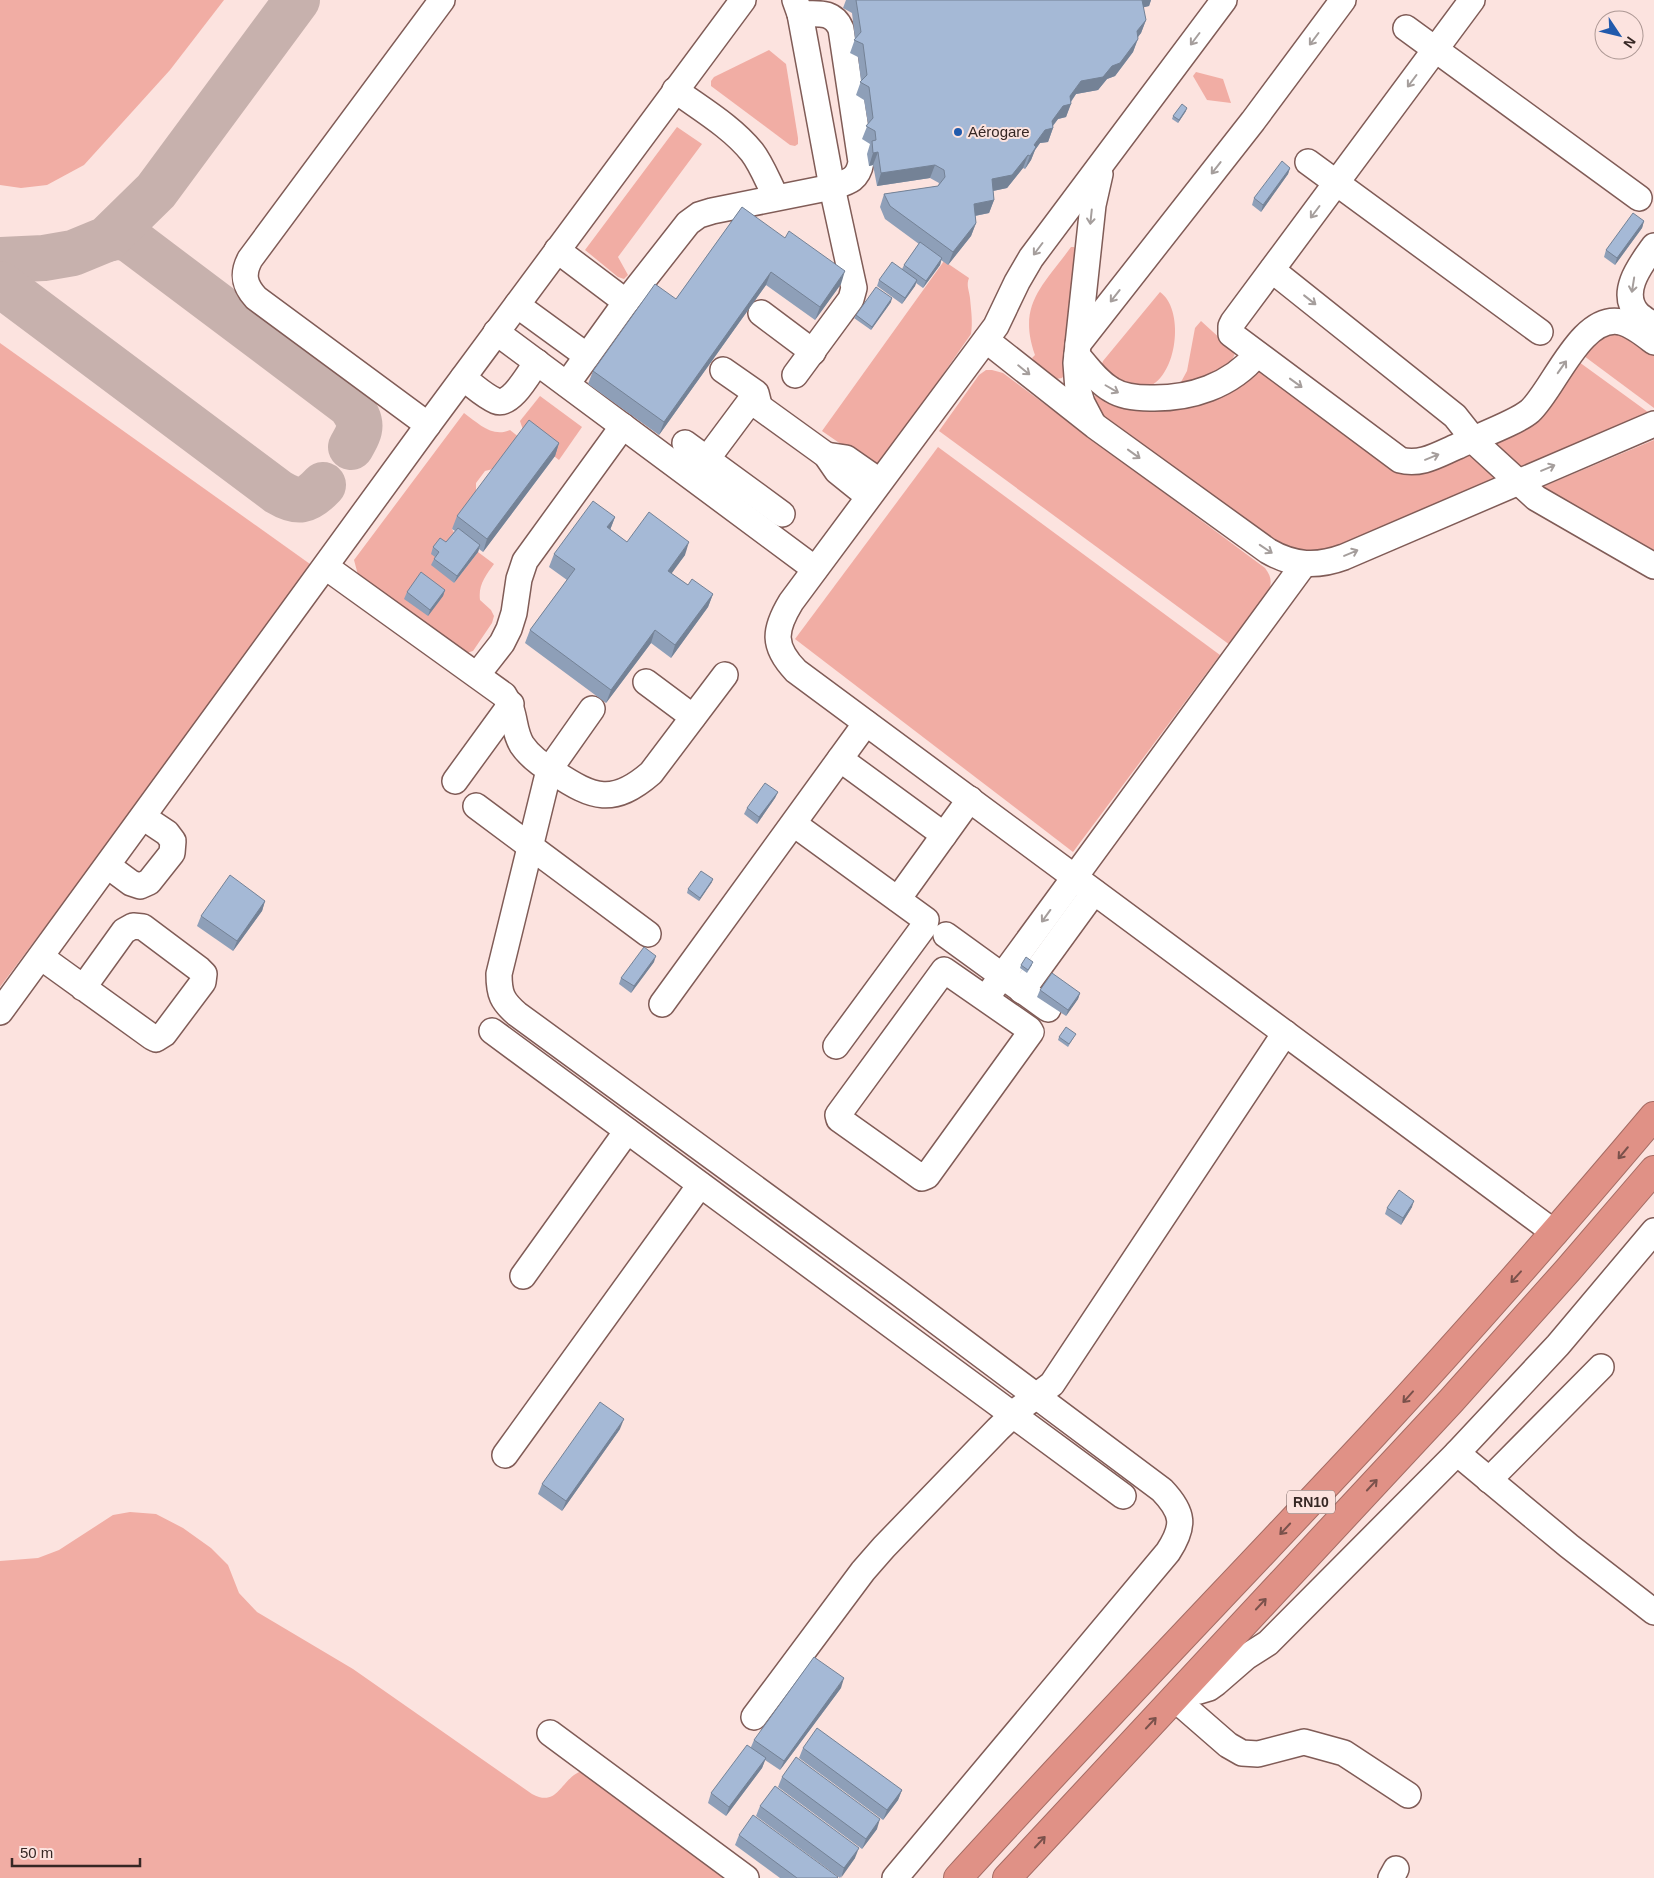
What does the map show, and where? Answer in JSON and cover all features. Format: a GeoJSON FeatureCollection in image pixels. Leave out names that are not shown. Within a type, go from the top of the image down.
{"type":"FeatureCollection","features":[{"type":"Feature","properties":{"kind":"highway","name":"RN10"},"geometry":{"type":"LineString","coordinates":[[958,1878],[1374,1434],[1555,1233],[1654,1116]]}},
{"type":"Feature","properties":{"kind":"highway","name":"RN10"},"geometry":{"type":"LineString","coordinates":[[1007,1878],[1451,1401],[1654,1170]]}},
{"type":"Feature","properties":{"kind":"street"},"geometry":{"type":"LineString","coordinates":[[428,424],[256,298],[248,290],[244,279],[245,268],[250,259],[442,0]]}},
{"type":"Feature","properties":{"kind":"street"},"geometry":{"type":"LineString","coordinates":[[0,1012],[326,568],[428,424],[743,0]]}},
{"type":"Feature","properties":{"kind":"street"},"geometry":{"type":"LineString","coordinates":[[1224,0],[1024,269],[1005,310],[986,340],[815,568],[782,617],[777,637],[780,649],[785,660],[796,671],[1555,1233]]}},
{"type":"Feature","properties":{"kind":"street"},"geometry":{"type":"LineString","coordinates":[[1078,350],[1343,0]]}},
{"type":"Feature","properties":{"kind":"street"},"geometry":{"type":"LineString","coordinates":[[1472,0],[1231,326],[1231,334],[1400,460],[1409,463],[1419,462],[1471,434],[1529,412],[1571,354],[1586,335],[1594,329],[1612,322],[1622,322],[1654,342]]}},
{"type":"Feature","properties":{"kind":"street"},"geometry":{"type":"LineString","coordinates":[[567,384],[626,302],[688,223],[699,215],[712,211],[776,197],[832,186],[850,182],[859,170],[861,162],[841,29],[838,21],[831,16],[798,7],[832,186],[854,288],[851,299],[795,375]]}},
{"type":"Feature","properties":{"kind":"street"},"geometry":{"type":"LineString","coordinates":[[1406,28],[1639,198]]}},
{"type":"Feature","properties":{"kind":"street"},"geometry":{"type":"LineString","coordinates":[[676,90],[742,141],[753,154],[776,197]]}},
{"type":"Feature","properties":{"kind":"street"},"geometry":{"type":"LineString","coordinates":[[1095,426],[1082,403],[1078,390],[1078,350],[1093,205],[1102,170],[1110,154]]}},
{"type":"Feature","properties":{"kind":"street"},"geometry":{"type":"LineString","coordinates":[[1308,162],[1540,332]]}},
{"type":"Feature","properties":{"kind":"street"},"geometry":{"type":"LineString","coordinates":[[1654,246],[1634,274],[1631,297],[1633,306],[1638,314],[1654,326]]}},
{"type":"Feature","properties":{"kind":"street"},"geometry":{"type":"LineString","coordinates":[[557,250],[626,302]]}},
{"type":"Feature","properties":{"kind":"street"},"geometry":{"type":"LineString","coordinates":[[1272,270],[1441,404],[1528,491],[1544,503],[1654,566]]}},
{"type":"Feature","properties":{"kind":"street"},"geometry":{"type":"LineString","coordinates":[[517,305],[587,356]]}},
{"type":"Feature","properties":{"kind":"street"},"geometry":{"type":"LineString","coordinates":[[762,313],[812,352]]}},
{"type":"Feature","properties":{"kind":"street"},"geometry":{"type":"LineString","coordinates":[[496,332],[815,568]]}},
{"type":"Feature","properties":{"kind":"street"},"geometry":{"type":"LineString","coordinates":[[986,340],[1095,426],[1268,551],[1280,558],[1304,564],[1324,563],[1344,556],[1654,424]]}},
{"type":"Feature","properties":{"kind":"street"},"geometry":{"type":"LineString","coordinates":[[1078,350],[1091,373],[1114,391],[1127,396],[1160,398],[1181,397],[1206,390],[1235,374],[1250,363],[1257,354]]}},
{"type":"Feature","properties":{"kind":"street"},"geometry":{"type":"LineString","coordinates":[[463,378],[497,402],[506,402],[538,362]]}},
{"type":"Feature","properties":{"kind":"street"},"geometry":{"type":"LineString","coordinates":[[723,370],[756,394],[758,401],[756,404]]}},
{"type":"Feature","properties":{"kind":"street"},"geometry":{"type":"LineString","coordinates":[[708,459],[748,404],[751,403],[756,404],[826,455],[837,471],[874,489]]}},
{"type":"Feature","properties":{"kind":"street"},"geometry":{"type":"LineString","coordinates":[[477,675],[502,643],[509,629],[514,613],[519,579],[525,561],[623,426]]}},
{"type":"Feature","properties":{"kind":"street"},"geometry":{"type":"LineString","coordinates":[[685,443],[782,514]]}},
{"type":"Feature","properties":{"kind":"street"},"geometry":{"type":"LineString","coordinates":[[986,998],[1304,564]]}},
{"type":"Feature","properties":{"kind":"street"},"geometry":{"type":"LineString","coordinates":[[326,568],[504,695],[510,704],[522,745],[529,754],[578,788],[597,794],[617,794],[636,786],[651,773],[725,675]]}},
{"type":"Feature","properties":{"kind":"street"},"geometry":{"type":"LineString","coordinates":[[646,682],[693,717]]}},
{"type":"Feature","properties":{"kind":"street"},"geometry":{"type":"LineString","coordinates":[[455,781],[510,704]]}},
{"type":"Feature","properties":{"kind":"street"},"geometry":{"type":"LineString","coordinates":[[592,709],[550,770],[499,974],[499,988],[505,1004],[1038,1396],[1168,1496],[1174,1502],[1181,1519],[1178,1537],[1162,1560],[895,1878]]}},
{"type":"Feature","properties":{"kind":"street"},"geometry":{"type":"LineString","coordinates":[[662,1004],[866,723]]}},
{"type":"Feature","properties":{"kind":"street"},"geometry":{"type":"LineString","coordinates":[[840,759],[944,835]]}},
{"type":"Feature","properties":{"kind":"street"},"geometry":{"type":"LineString","coordinates":[[898,899],[970,799]]}},
{"type":"Feature","properties":{"kind":"street"},"geometry":{"type":"LineString","coordinates":[[476,806],[648,934]]}},
{"type":"Feature","properties":{"kind":"street"},"geometry":{"type":"LineString","coordinates":[[108,866],[140,886],[149,882],[172,853],[173,842],[167,833],[143,817]]}},
{"type":"Feature","properties":{"kind":"street"},"geometry":{"type":"LineString","coordinates":[[794,824],[925,918],[926,923],[836,1046]]}},
{"type":"Feature","properties":{"kind":"street"},"geometry":{"type":"LineString","coordinates":[[1022,991],[1094,892]]}},
{"type":"Feature","properties":{"kind":"street"},"geometry":{"type":"LineString","coordinates":[[41,957],[83,988],[156,1039],[164,1034],[202,982],[204,974],[199,968],[143,928],[133,926],[124,931],[83,988]]}},
{"type":"Feature","properties":{"kind":"street"},"geometry":{"type":"LineString","coordinates":[[946,935],[1048,1009]]}},
{"type":"Feature","properties":{"kind":"street"},"geometry":{"type":"LineString","coordinates":[[943,971],[948,971],[986,998],[1029,1029],[1030,1034],[927,1176],[922,1178],[839,1119],[838,1115],[943,971]]}},
{"type":"Feature","properties":{"kind":"street"},"geometry":{"type":"LineString","coordinates":[[492,1031],[1123,1496]]}},
{"type":"Feature","properties":{"kind":"street"},"geometry":{"type":"LineString","coordinates":[[754,1716],[863,1571],[884,1547],[1012,1415],[1038,1396],[1056,1379],[1285,1033]]}},
{"type":"Feature","properties":{"kind":"street"},"geometry":{"type":"LineString","coordinates":[[523,1276],[627,1132]]}},
{"type":"Feature","properties":{"kind":"street"},"geometry":{"type":"LineString","coordinates":[[506,1455],[700,1185]]}},
{"type":"Feature","properties":{"kind":"street"},"geometry":{"type":"LineString","coordinates":[[1180,1692],[1199,1691],[1209,1688],[1268,1643],[1457,1453],[1558,1345],[1654,1231]]}},
{"type":"Feature","properties":{"kind":"street"},"geometry":{"type":"LineString","coordinates":[[1489,1480],[1601,1367]]}},
{"type":"Feature","properties":{"kind":"street"},"geometry":{"type":"LineString","coordinates":[[1457,1453],[1569,1546],[1654,1612]]}},
{"type":"Feature","properties":{"kind":"street"},"geometry":{"type":"LineString","coordinates":[[1180,1692],[1228,1745],[1242,1754],[1258,1754],[1304,1742],[1344,1753],[1408,1795]]}},
{"type":"Feature","properties":{"kind":"street"},"geometry":{"type":"LineString","coordinates":[[550,1734],[746,1878]]}},
{"type":"Feature","properties":{"kind":"shaded area"},"geometry":{"type":"Polygon","coordinates":[[[0,0],[224,0],[170,70],[84,165],[47,185],[21,188],[0,185],[0,0]]]}},
{"type":"Feature","properties":{"kind":"shaded area"},"geometry":{"type":"Polygon","coordinates":[[[769,50],[786,64],[798,138],[798,144],[795,146],[790,145],[711,86],[711,81],[714,77],[769,50]]]}},
{"type":"Feature","properties":{"kind":"shaded area"},"geometry":{"type":"Polygon","coordinates":[[[1196,72],[1223,79],[1231,103],[1207,100],[1193,76],[1196,72]]]}},
{"type":"Feature","properties":{"kind":"shaded area"},"geometry":{"type":"Polygon","coordinates":[[[677,127],[702,144],[618,257],[628,275],[624,279],[618,277],[585,250],[677,127]]]}},
{"type":"Feature","properties":{"kind":"shaded area"},"geometry":{"type":"Polygon","coordinates":[[[1071,247],[1074,247],[1076,250],[1065,374],[1062,378],[1056,379],[1042,370],[1032,358],[1035,355],[1030,337],[1029,322],[1036,296],[1071,247]]]}},
{"type":"Feature","properties":{"kind":"shaded area"},"geometry":{"type":"Polygon","coordinates":[[[944,261],[969,278],[968,285],[972,316],[971,334],[877,469],[822,431],[944,261]]]}},
{"type":"Feature","properties":{"kind":"shaded area"},"geometry":{"type":"Polygon","coordinates":[[[1160,292],[1168,300],[1173,312],[1175,325],[1175,339],[1168,367],[1152,385],[1142,388],[1125,389],[1101,366],[1103,361],[1160,292]]]}},
{"type":"Feature","properties":{"kind":"shaded area"},"geometry":{"type":"Polygon","coordinates":[[[1201,321],[1235,352],[1233,358],[1221,370],[1204,378],[1181,382],[1187,371],[1195,328],[1201,321]]]}},
{"type":"Feature","properties":{"kind":"shaded area"},"geometry":{"type":"Polygon","coordinates":[[[1620,333],[1654,350],[1654,408],[1584,356],[1599,341],[1620,333]]]}},
{"type":"Feature","properties":{"kind":"shaded area"},"geometry":{"type":"Polygon","coordinates":[[[0,343],[310,564],[281,613],[0,987],[0,343]]]}},
{"type":"Feature","properties":{"kind":"shaded area"},"geometry":{"type":"Polygon","coordinates":[[[1579,362],[1652,415],[1340,546],[1312,552],[1283,547],[1103,417],[1092,399],[1096,395],[1107,399],[1258,368],[1404,472],[1533,424],[1579,362]]]}},
{"type":"Feature","properties":{"kind":"shaded area"},"geometry":{"type":"Polygon","coordinates":[[[986,370],[1003,373],[1265,568],[1270,579],[1269,591],[1230,645],[939,431],[979,375],[986,370]]]}},
{"type":"Feature","properties":{"kind":"shaded area"},"geometry":{"type":"Polygon","coordinates":[[[540,396],[582,427],[559,460],[524,433],[520,421],[540,396]]]}},
{"type":"Feature","properties":{"kind":"shaded area"},"geometry":{"type":"Polygon","coordinates":[[[464,413],[491,431],[503,432],[510,430],[520,438],[493,469],[485,471],[476,483],[476,492],[452,529],[455,534],[436,558],[454,583],[478,552],[494,564],[483,580],[480,590],[480,600],[491,610],[494,616],[492,623],[473,651],[466,653],[358,575],[354,560],[464,413]]]}},
{"type":"Feature","properties":{"kind":"shaded area"},"geometry":{"type":"Polygon","coordinates":[[[1654,440],[1654,558],[1542,487],[1654,440]]]}},
{"type":"Feature","properties":{"kind":"shaded area"},"geometry":{"type":"Polygon","coordinates":[[[938,447],[1220,655],[1073,852],[795,639],[938,447]]]}},
{"type":"Feature","properties":{"kind":"shaded area"},"geometry":{"type":"Polygon","coordinates":[[[130,1512],[156,1514],[183,1528],[211,1548],[228,1565],[239,1593],[257,1612],[353,1669],[532,1794],[541,1798],[554,1795],[570,1778],[585,1770],[732,1878],[0,1878],[0,1561],[38,1558],[59,1550],[113,1515],[130,1512]]]}},
{"type":"Feature","properties":{"kind":"building","name":"Aérogare"},"geometry":{"type":"Polygon","coordinates":[[[856,0],[1142,0],[1146,20],[1137,31],[1138,39],[1120,63],[1112,66],[1103,77],[1081,81],[1070,96],[1071,104],[1063,106],[1052,121],[1053,128],[1045,130],[1034,145],[1036,147],[1030,156],[1028,155],[1012,175],[992,179],[994,200],[974,204],[976,223],[953,252],[890,206],[884,194],[938,186],[945,177],[944,170],[935,165],[881,173],[878,152],[873,153],[872,141],[876,140],[875,131],[866,126],[873,118],[869,87],[860,82],[867,75],[863,44],[854,40],[861,32],[856,0]]]}},
{"type":"Feature","properties":{"kind":"building"},"geometry":{"type":"Polygon","coordinates":[[[1182,104],[1187,108],[1179,120],[1173,116],[1182,104]]]}},
{"type":"Feature","properties":{"kind":"building"},"geometry":{"type":"Polygon","coordinates":[[[1282,161],[1290,168],[1263,205],[1254,198],[1282,161]]]}},
{"type":"Feature","properties":{"kind":"building"},"geometry":{"type":"Polygon","coordinates":[[[742,207],[785,238],[789,231],[845,271],[820,307],[771,272],[664,422],[593,371],[655,284],[676,299],[742,207]]]}},
{"type":"Feature","properties":{"kind":"building"},"geometry":{"type":"Polygon","coordinates":[[[1633,213],[1644,221],[1617,258],[1606,250],[1633,213]]]}},
{"type":"Feature","properties":{"kind":"building"},"geometry":{"type":"Polygon","coordinates":[[[920,242],[942,258],[926,281],[904,265],[920,242]]]}},
{"type":"Feature","properties":{"kind":"building"},"geometry":{"type":"Polygon","coordinates":[[[892,262],[917,280],[905,298],[879,280],[892,262]]]}},
{"type":"Feature","properties":{"kind":"building"},"geometry":{"type":"Polygon","coordinates":[[[876,287],[892,298],[872,327],[856,315],[876,287]]]}},
{"type":"Feature","properties":{"kind":"building"},"geometry":{"type":"Polygon","coordinates":[[[529,420],[559,443],[487,539],[457,516],[529,420]]]}},
{"type":"Feature","properties":{"kind":"building"},"geometry":{"type":"Polygon","coordinates":[[[593,501],[615,517],[607,527],[627,542],[649,512],[689,542],[668,571],[688,585],[692,579],[713,594],[675,645],[655,630],[611,690],[530,630],[575,569],[554,554],[593,501]]]}},
{"type":"Feature","properties":{"kind":"building"},"geometry":{"type":"Polygon","coordinates":[[[458,528],[480,545],[457,576],[434,559],[439,552],[433,547],[440,538],[446,542],[458,528]]]}},
{"type":"Feature","properties":{"kind":"building"},"geometry":{"type":"Polygon","coordinates":[[[421,572],[445,590],[430,610],[407,592],[421,572]]]}},
{"type":"Feature","properties":{"kind":"building"},"geometry":{"type":"Polygon","coordinates":[[[765,783],[778,792],[759,817],[747,808],[765,783]]]}},
{"type":"Feature","properties":{"kind":"building"},"geometry":{"type":"Polygon","coordinates":[[[701,871],[713,879],[700,898],[688,889],[701,871]]]}},
{"type":"Feature","properties":{"kind":"building"},"geometry":{"type":"Polygon","coordinates":[[[230,875],[265,901],[237,941],[201,916],[230,875]]]}},
{"type":"Feature","properties":{"kind":"building"},"geometry":{"type":"Polygon","coordinates":[[[644,947],[656,956],[634,986],[621,978],[644,947]]]}},
{"type":"Feature","properties":{"kind":"building"},"geometry":{"type":"Polygon","coordinates":[[[1026,957],[1033,962],[1028,970],[1021,965],[1026,957]]]}},
{"type":"Feature","properties":{"kind":"building"},"geometry":{"type":"Polygon","coordinates":[[[1052,973],[1080,993],[1068,1010],[1040,990],[1052,973]]]}},
{"type":"Feature","properties":{"kind":"building"},"geometry":{"type":"Polygon","coordinates":[[[1066,1027],[1076,1034],[1069,1044],[1059,1037],[1066,1027]]]}},
{"type":"Feature","properties":{"kind":"building"},"geometry":{"type":"Polygon","coordinates":[[[1399,1190],[1414,1201],[1403,1218],[1387,1208],[1399,1190]]]}},
{"type":"Feature","properties":{"kind":"building"},"geometry":{"type":"Polygon","coordinates":[[[600,1402],[624,1419],[566,1501],[542,1484],[600,1402]]]}},
{"type":"Feature","properties":{"kind":"building"},"geometry":{"type":"Polygon","coordinates":[[[814,1657],[844,1678],[784,1761],[754,1740],[814,1657]]]}},
{"type":"Feature","properties":{"kind":"building"},"geometry":{"type":"Polygon","coordinates":[[[817,1728],[902,1790],[887,1810],[803,1748],[817,1728]]]}},
{"type":"Feature","properties":{"kind":"building"},"geometry":{"type":"Polygon","coordinates":[[[747,1745],[766,1758],[729,1807],[711,1793],[747,1745]]]}},
{"type":"Feature","properties":{"kind":"building"},"geometry":{"type":"Polygon","coordinates":[[[796,1757],[880,1819],[866,1839],[782,1777],[796,1757]]]}},
{"type":"Feature","properties":{"kind":"building"},"geometry":{"type":"Polygon","coordinates":[[[775,1786],[859,1848],[844,1868],[760,1806],[775,1786]]]}},
{"type":"Feature","properties":{"kind":"building"},"geometry":{"type":"Polygon","coordinates":[[[753,1815],[838,1877],[797,1878],[739,1835],[753,1815]]]}},
{"type":"Feature","properties":{"kind":"taxiway"},"geometry":{"type":"LineString","coordinates":[[0,260],[44,258],[73,253],[107,239],[156,191],[297,0]]}},
{"type":"Feature","properties":{"kind":"taxiway"},"geometry":{"type":"LineString","coordinates":[[107,239],[121,236],[132,241],[350,405],[357,416],[360,426],[351,447]]}},
{"type":"Feature","properties":{"kind":"taxiway"},"geometry":{"type":"LineString","coordinates":[[0,284],[278,492],[297,500],[307,498],[323,485]]}},
{"type":"Feature","properties":{"kind":"place","name":"Aérogare"},"geometry":{"type":"Point","coordinates":[958,132]}}]}
